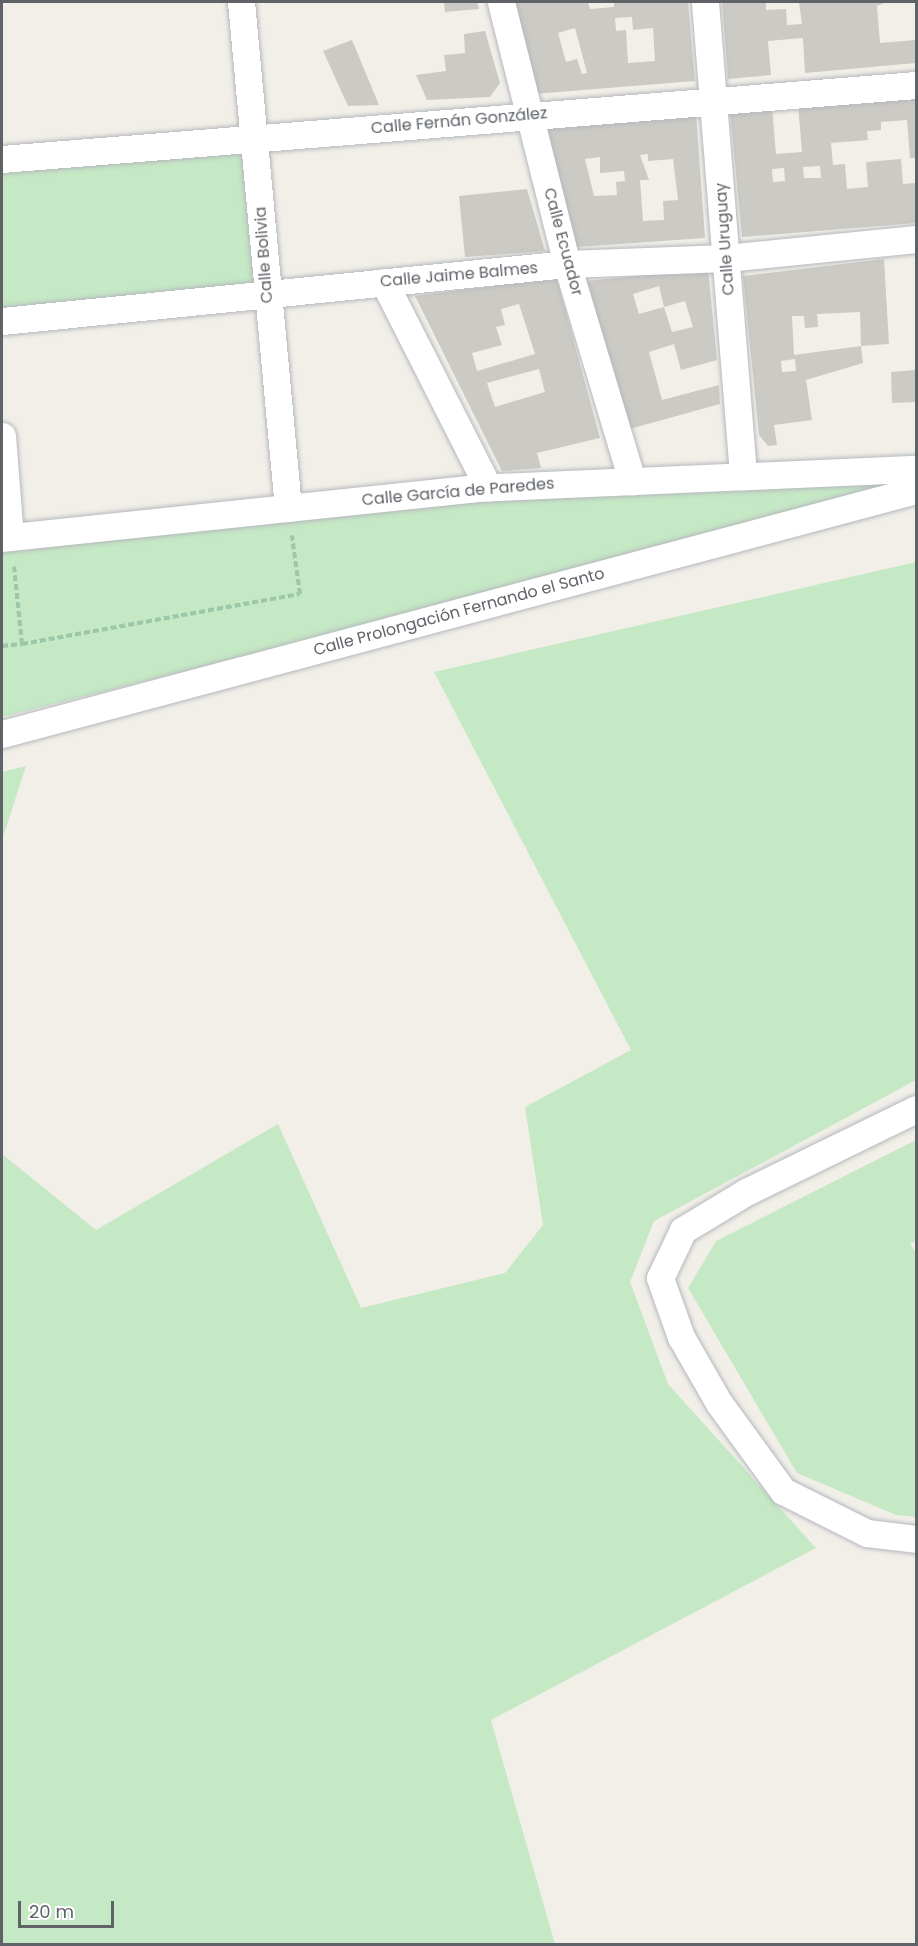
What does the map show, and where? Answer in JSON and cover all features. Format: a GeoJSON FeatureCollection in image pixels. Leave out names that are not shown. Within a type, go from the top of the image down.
{"type":"FeatureCollection","features":[{"type":"Feature","properties":{"kind":"street","name":"Calle Bolivia"},"geometry":{"type":"LineString","coordinates":[[241,2],[257,138],[266,293],[288,508]]}},
{"type":"Feature","properties":{"kind":"street","name":"Calle Ecuador"},"geometry":{"type":"LineString","coordinates":[[501,2],[567,264],[632,481]]}},
{"type":"Feature","properties":{"kind":"street","name":"Calle Uruguay"},"geometry":{"type":"LineString","coordinates":[[705,2],[715,100],[743,476]]}},
{"type":"Feature","properties":{"kind":"street","name":"Calle Fernán González"},"geometry":{"type":"LineString","coordinates":[[2,159],[916,85]]}},
{"type":"Feature","properties":{"kind":"street","name":"Calle Jaime Balmes"},"geometry":{"type":"LineString","coordinates":[[2,321],[567,264],[726,258],[916,239]]}},
{"type":"Feature","properties":{"kind":"street"},"geometry":{"type":"LineString","coordinates":[[384,282],[488,487]]}},
{"type":"Feature","properties":{"kind":"street"},"geometry":{"type":"LineString","coordinates":[[2,436],[6,537]]}},
{"type":"Feature","properties":{"kind":"street","name":"Calle García de Paredes"},"geometry":{"type":"LineString","coordinates":[[6,537],[488,487],[916,469]]}},
{"type":"Feature","properties":{"kind":"street","name":"Calle Prolongación Fernando el Santo"},"geometry":{"type":"LineString","coordinates":[[2,734],[916,490]]}},
{"type":"Feature","properties":{"kind":"street"},"geometry":{"type":"LineString","coordinates":[[916,1109],[746,1192],[682,1230],[660,1278],[681,1337],[719,1403],[783,1491],[867,1533],[916,1539]]}},
{"type":"Feature","properties":{"kind":"path"},"geometry":{"type":"LineString","coordinates":[[2,646],[300,594],[288,508]]}},
{"type":"Feature","properties":{"kind":"path"},"geometry":{"type":"LineString","coordinates":[[6,537],[22,644]]}},
{"type":"Feature","properties":{"kind":"green space"},"geometry":{"type":"Polygon","coordinates":[[[257,138],[266,293],[2,321],[2,159],[257,138]]]}},
{"type":"Feature","properties":{"kind":"green space"},"geometry":{"type":"Polygon","coordinates":[[[916,469],[916,488],[2,717],[2,538],[288,508],[916,469]]]}},
{"type":"Feature","properties":{"kind":"green space"},"geometry":{"type":"Polygon","coordinates":[[[916,562],[916,1080],[654,1221],[630,1282],[668,1384],[816,1548],[491,1720],[555,1944],[2,1944],[2,1154],[96,1230],[278,1124],[361,1308],[505,1273],[543,1225],[525,1107],[631,1050],[434,672],[916,562]]]}},
{"type":"Feature","properties":{"kind":"green space"},"geometry":{"type":"Polygon","coordinates":[[[26,766],[2,840],[2,772],[26,766]]]}},
{"type":"Feature","properties":{"kind":"green space"},"geometry":{"type":"Polygon","coordinates":[[[916,1140],[916,1241],[910,1243],[916,1254],[916,1517],[896,1515],[797,1473],[688,1288],[716,1241],[916,1140]]]}},
{"type":"Feature","properties":{"kind":"building"},"geometry":{"type":"Polygon","coordinates":[[[444,2],[477,2],[479,9],[445,12],[444,2]]]}},
{"type":"Feature","properties":{"kind":"building"},"geometry":{"type":"Polygon","coordinates":[[[509,2],[588,2],[590,9],[614,7],[614,2],[688,2],[695,81],[534,94],[509,2]],[[632,17],[615,18],[616,31],[626,30],[628,63],[655,61],[653,28],[633,30],[632,17]],[[575,28],[558,33],[566,62],[577,59],[582,74],[587,73],[575,28]]]}},
{"type":"Feature","properties":{"kind":"building"},"geometry":{"type":"Polygon","coordinates":[[[722,2],[766,2],[766,10],[786,9],[787,25],[802,24],[799,2],[887,2],[877,6],[880,43],[916,40],[916,63],[805,73],[803,38],[768,41],[771,75],[728,79],[722,2]]]}},
{"type":"Feature","properties":{"kind":"building"},"geometry":{"type":"Polygon","coordinates":[[[485,31],[500,83],[490,97],[427,100],[416,75],[446,71],[444,55],[465,53],[464,34],[485,31]]]}},
{"type":"Feature","properties":{"kind":"building"},"geometry":{"type":"Polygon","coordinates":[[[352,40],[379,105],[348,106],[323,51],[352,40]]]}},
{"type":"Feature","properties":{"kind":"building"},"geometry":{"type":"Polygon","coordinates":[[[916,97],[916,158],[910,158],[907,120],[881,122],[881,130],[867,131],[868,140],[831,143],[833,165],[845,164],[847,189],[868,187],[866,162],[901,159],[903,184],[916,183],[916,223],[742,237],[730,110],[772,107],[776,154],[802,152],[798,105],[916,97]],[[820,166],[803,167],[804,178],[821,178],[820,166]],[[784,168],[772,169],[773,182],[785,181],[784,168]]]}},
{"type":"Feature","properties":{"kind":"building"},"geometry":{"type":"Polygon","coordinates":[[[696,114],[705,238],[577,247],[544,125],[696,114]],[[648,154],[640,155],[649,180],[640,180],[643,221],[664,220],[663,201],[678,200],[673,159],[648,161],[648,154]],[[600,157],[585,159],[594,196],[617,195],[616,182],[625,181],[624,171],[600,173],[600,157]]]}},
{"type":"Feature","properties":{"kind":"building"},"geometry":{"type":"Polygon","coordinates":[[[527,189],[545,251],[465,257],[459,196],[527,189]]]}},
{"type":"Feature","properties":{"kind":"building"},"geometry":{"type":"Polygon","coordinates":[[[884,259],[889,344],[861,346],[863,363],[806,380],[812,420],[774,425],[777,445],[768,446],[759,435],[743,276],[884,259]],[[860,312],[817,314],[818,327],[805,328],[804,316],[792,316],[794,355],[861,346],[860,312]],[[795,359],[781,361],[782,372],[796,371],[795,359]]]}},
{"type":"Feature","properties":{"kind":"building"},"geometry":{"type":"Polygon","coordinates":[[[554,268],[600,438],[537,453],[541,468],[502,471],[415,296],[493,286],[554,268]],[[519,304],[501,309],[505,325],[496,327],[502,345],[472,353],[477,371],[535,354],[519,304]],[[539,369],[487,383],[495,407],[545,392],[539,369]]]}},
{"type":"Feature","properties":{"kind":"building"},"geometry":{"type":"Polygon","coordinates":[[[708,269],[717,360],[681,370],[674,344],[649,352],[662,400],[719,385],[720,404],[626,430],[586,281],[708,269]],[[659,286],[633,294],[639,314],[664,307],[659,286]],[[685,301],[664,307],[672,332],[693,327],[685,301]]]}},
{"type":"Feature","properties":{"kind":"building"},"geometry":{"type":"Polygon","coordinates":[[[916,370],[916,402],[892,403],[891,372],[916,370]]]}}]}
